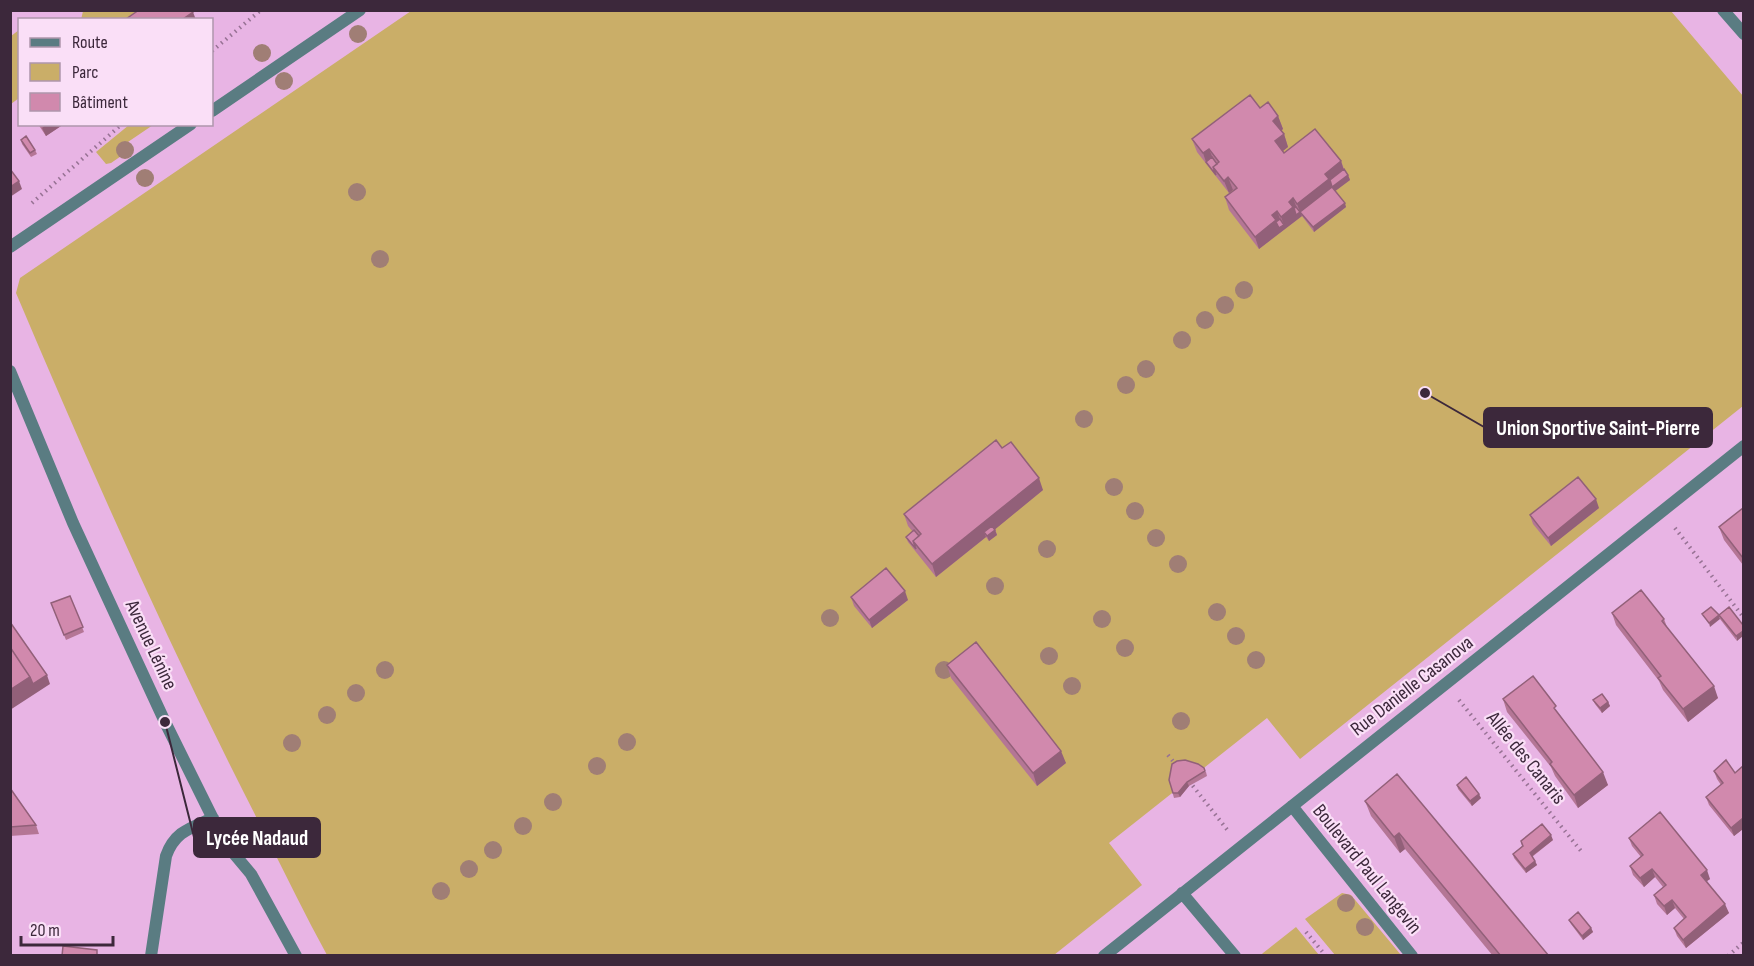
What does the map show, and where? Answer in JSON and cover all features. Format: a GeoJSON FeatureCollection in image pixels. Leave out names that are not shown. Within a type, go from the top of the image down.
{"type":"FeatureCollection","features":[{"type":"Feature","properties":{"kind":"street"},"geometry":{"type":"LineString","coordinates":[[213,110],[360,10]]}},
{"type":"Feature","properties":{"kind":"street"},"geometry":{"type":"LineString","coordinates":[[1723,10],[1743,34]]}},
{"type":"Feature","properties":{"kind":"street"},"geometry":{"type":"LineString","coordinates":[[10,247],[188,126]]}},
{"type":"Feature","properties":{"kind":"street","name":"Avenue Lénine"},"geometry":{"type":"LineString","coordinates":[[10,370],[74,523],[152,696],[225,843],[258,886],[296,956]]}},
{"type":"Feature","properties":{"kind":"street","name":"Rue Danielle Casanova"},"geometry":{"type":"LineString","coordinates":[[1104,956],[1743,446]]}},
{"type":"Feature","properties":{"kind":"street","name":"Boulevard Paul Langevin"},"geometry":{"type":"LineString","coordinates":[[1292,806],[1412,956]]}},
{"type":"Feature","properties":{"kind":"street"},"geometry":{"type":"LineString","coordinates":[[151,956],[166,856],[170,844],[177,836],[213,818]]}},
{"type":"Feature","properties":{"kind":"street"},"geometry":{"type":"LineString","coordinates":[[1182,893],[1235,956]]}},
{"type":"Feature","properties":{"kind":"path"},"geometry":{"type":"LineString","coordinates":[[213,50],[261,10]]}},
{"type":"Feature","properties":{"kind":"path"},"geometry":{"type":"LineString","coordinates":[[28,207],[120,126]]}},
{"type":"Feature","properties":{"kind":"path"},"geometry":{"type":"LineString","coordinates":[[1662,511],[1743,618]]}},
{"type":"Feature","properties":{"kind":"path","name":"Allée des Canaris"},"geometry":{"type":"LineString","coordinates":[[1447,684],[1581,851]]}},
{"type":"Feature","properties":{"kind":"path"},"geometry":{"type":"LineString","coordinates":[[1168,755],[1241,846]]}},
{"type":"Feature","properties":{"kind":"path"},"geometry":{"type":"LineString","coordinates":[[1306,932],[1326,956]]}},
{"type":"Feature","properties":{"kind":"path"},"geometry":{"type":"LineString","coordinates":[[1728,956],[1743,942]]}},
{"type":"Feature","properties":{"kind":"green space"},"geometry":{"type":"Polygon","coordinates":[[[83,11],[156,11],[144,18],[81,18],[83,11]]]}},
{"type":"Feature","properties":{"kind":"green space"},"geometry":{"type":"Polygon","coordinates":[[[411,11],[1671,11],[1743,96],[1743,406],[1300,759],[1267,718],[1109,843],[1142,885],[1054,955],[327,955],[233,771],[168,636],[105,499],[16,293],[20,278],[411,11]]]}},
{"type":"Feature","properties":{"kind":"green space"},"geometry":{"type":"Polygon","coordinates":[[[18,31],[18,99],[11,104],[11,36],[18,31]]]}},
{"type":"Feature","properties":{"kind":"green space"},"geometry":{"type":"Polygon","coordinates":[[[128,126],[152,126],[125,144],[130,150],[111,163],[106,164],[96,152],[128,126]]]}},
{"type":"Feature","properties":{"kind":"green space"},"geometry":{"type":"Polygon","coordinates":[[[1342,893],[1351,895],[1401,955],[1335,955],[1305,919],[1342,893]]]}},
{"type":"Feature","properties":{"kind":"green space"},"geometry":{"type":"Polygon","coordinates":[[[1296,927],[1319,955],[1261,955],[1263,953],[1296,927]]]}},
{"type":"Feature","properties":{"kind":"building"},"geometry":{"type":"Polygon","coordinates":[[[139,10],[192,10],[193,12],[184,18],[127,18],[139,10]]]}},
{"type":"Feature","properties":{"kind":"building"},"geometry":{"type":"Polygon","coordinates":[[[1250,95],[1260,108],[1268,102],[1278,116],[1273,121],[1284,134],[1275,141],[1284,153],[1315,129],[1341,161],[1325,174],[1329,179],[1297,204],[1293,198],[1289,202],[1293,207],[1281,217],[1277,211],[1272,215],[1276,220],[1255,237],[1225,197],[1237,188],[1228,177],[1224,181],[1213,167],[1219,162],[1209,149],[1203,153],[1192,139],[1250,95]]]}},
{"type":"Feature","properties":{"kind":"building"},"geometry":{"type":"Polygon","coordinates":[[[26,136],[35,150],[30,153],[21,140],[26,136]]]}},
{"type":"Feature","properties":{"kind":"building"},"geometry":{"type":"Polygon","coordinates":[[[1212,157],[1217,164],[1213,167],[1216,175],[1206,162],[1212,157]]]}},
{"type":"Feature","properties":{"kind":"building"},"geometry":{"type":"Polygon","coordinates":[[[10,169],[19,181],[10,187],[10,169]]]}},
{"type":"Feature","properties":{"kind":"building"},"geometry":{"type":"Polygon","coordinates":[[[1344,169],[1348,175],[1332,187],[1330,180],[1344,169]]]}},
{"type":"Feature","properties":{"kind":"building"},"geometry":{"type":"Polygon","coordinates":[[[1332,187],[1345,203],[1313,227],[1300,212],[1332,187]]]}},
{"type":"Feature","properties":{"kind":"building"},"geometry":{"type":"Polygon","coordinates":[[[1296,207],[1300,212],[1296,215],[1294,208],[1296,207]]]}},
{"type":"Feature","properties":{"kind":"building"},"geometry":{"type":"Polygon","coordinates":[[[1280,219],[1284,225],[1279,228],[1276,222],[1280,219]]]}},
{"type":"Feature","properties":{"kind":"building"},"geometry":{"type":"Polygon","coordinates":[[[996,440],[1002,448],[1011,442],[1039,478],[932,564],[913,541],[921,534],[904,514],[996,440]]]}},
{"type":"Feature","properties":{"kind":"building"},"geometry":{"type":"Polygon","coordinates":[[[1578,477],[1596,499],[1548,538],[1530,515],[1578,477]]]}},
{"type":"Feature","properties":{"kind":"building"},"geometry":{"type":"Polygon","coordinates":[[[1743,508],[1743,558],[1719,527],[1743,508]]]}},
{"type":"Feature","properties":{"kind":"building"},"geometry":{"type":"Polygon","coordinates":[[[992,526],[995,530],[987,536],[984,532],[992,526]]]}},
{"type":"Feature","properties":{"kind":"building"},"geometry":{"type":"Polygon","coordinates":[[[914,530],[919,536],[913,541],[916,549],[906,537],[914,530]]]}},
{"type":"Feature","properties":{"kind":"building"},"geometry":{"type":"Polygon","coordinates":[[[886,568],[905,591],[869,620],[851,597],[886,568]]]}},
{"type":"Feature","properties":{"kind":"building"},"geometry":{"type":"Polygon","coordinates":[[[1641,590],[1664,619],[1662,621],[1714,686],[1683,709],[1658,678],[1661,676],[1612,613],[1641,590]]]}},
{"type":"Feature","properties":{"kind":"building"},"geometry":{"type":"Polygon","coordinates":[[[70,596],[83,627],[64,635],[51,603],[70,596]]]}},
{"type":"Feature","properties":{"kind":"building"},"geometry":{"type":"Polygon","coordinates":[[[1711,607],[1719,615],[1709,623],[1702,614],[1711,607]]]}},
{"type":"Feature","properties":{"kind":"building"},"geometry":{"type":"Polygon","coordinates":[[[1729,607],[1743,625],[1743,631],[1736,636],[1719,615],[1729,607]]]}},
{"type":"Feature","properties":{"kind":"building"},"geometry":{"type":"Polygon","coordinates":[[[10,622],[47,675],[33,684],[10,647],[10,622]]]}},
{"type":"Feature","properties":{"kind":"building"},"geometry":{"type":"Polygon","coordinates":[[[976,642],[1061,751],[1033,773],[947,665],[976,642]]]}},
{"type":"Feature","properties":{"kind":"building"},"geometry":{"type":"Polygon","coordinates":[[[10,647],[30,677],[10,690],[10,647]]]}},
{"type":"Feature","properties":{"kind":"building"},"geometry":{"type":"Polygon","coordinates":[[[1533,676],[1556,706],[1554,708],[1603,772],[1574,795],[1550,764],[1552,762],[1503,699],[1533,676]]]}},
{"type":"Feature","properties":{"kind":"building"},"geometry":{"type":"Polygon","coordinates":[[[1602,694],[1608,702],[1600,708],[1593,700],[1602,694]]]}},
{"type":"Feature","properties":{"kind":"building"},"geometry":{"type":"Polygon","coordinates":[[[1185,760],[1198,764],[1205,771],[1187,782],[1178,793],[1173,793],[1169,780],[1172,764],[1185,760]]]}},
{"type":"Feature","properties":{"kind":"building"},"geometry":{"type":"Polygon","coordinates":[[[1726,760],[1735,773],[1743,766],[1743,818],[1731,828],[1706,797],[1723,783],[1714,771],[1726,760]]]}},
{"type":"Feature","properties":{"kind":"building"},"geometry":{"type":"Polygon","coordinates":[[[1397,774],[1549,956],[1501,956],[1399,833],[1394,837],[1365,801],[1397,774]]]}},
{"type":"Feature","properties":{"kind":"building"},"geometry":{"type":"Polygon","coordinates":[[[1466,777],[1479,794],[1470,801],[1457,785],[1466,777]]]}},
{"type":"Feature","properties":{"kind":"building"},"geometry":{"type":"Polygon","coordinates":[[[10,788],[36,825],[10,827],[10,788]]]}},
{"type":"Feature","properties":{"kind":"building"},"geometry":{"type":"Polygon","coordinates":[[[1660,812],[1707,870],[1701,875],[1725,904],[1683,940],[1674,928],[1686,917],[1672,900],[1664,906],[1654,895],[1666,885],[1652,869],[1640,878],[1630,866],[1643,855],[1629,838],[1660,812]]]}},
{"type":"Feature","properties":{"kind":"building"},"geometry":{"type":"Polygon","coordinates":[[[1542,824],[1551,835],[1530,853],[1535,861],[1525,869],[1513,854],[1523,846],[1521,841],[1542,824]]]}},
{"type":"Feature","properties":{"kind":"building"},"geometry":{"type":"Polygon","coordinates":[[[1578,912],[1591,928],[1582,936],[1569,920],[1578,912]]]}},
{"type":"Feature","properties":{"kind":"building"},"geometry":{"type":"Polygon","coordinates":[[[63,946],[97,950],[97,956],[62,956],[63,946]]]}},
{"type":"Feature","properties":{"kind":"place","name":"Union Sportive Saint-Pierre"},"geometry":{"type":"Point","coordinates":[1425,393]}},
{"type":"Feature","properties":{"kind":"place","name":"Lycée Nadaud"},"geometry":{"type":"Point","coordinates":[165,722]}}]}
